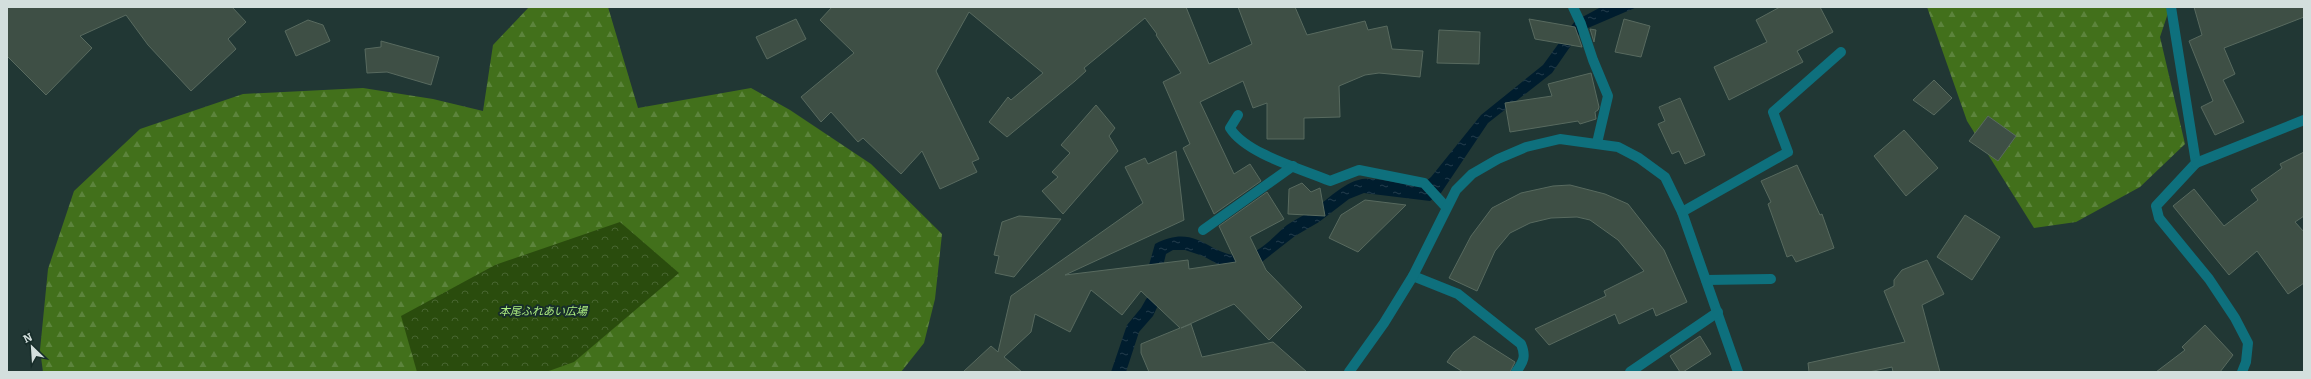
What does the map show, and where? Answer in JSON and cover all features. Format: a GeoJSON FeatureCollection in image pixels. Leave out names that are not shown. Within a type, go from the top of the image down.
{"type":"FeatureCollection","features":[{"type":"Feature","properties":{"kind":"street"},"geometry":{"type":"LineString","coordinates":[[1573,7],[1581,24],[1593,60],[1608,96],[1596,143]]}},
{"type":"Feature","properties":{"kind":"street"},"geometry":{"type":"LineString","coordinates":[[2171,7],[2196,163]]}},
{"type":"Feature","properties":{"kind":"street"},"geometry":{"type":"LineString","coordinates":[[1682,212],[1788,152],[1773,112],[1841,52]]}},
{"type":"Feature","properties":{"kind":"street"},"geometry":{"type":"LineString","coordinates":[[1238,114],[1230,128],[1235,137],[1260,152],[1330,181],[1359,170],[1424,183],[1446,207]]}},
{"type":"Feature","properties":{"kind":"street"},"geometry":{"type":"LineString","coordinates":[[2242,372],[2246,362],[2248,343],[2235,318],[2209,279],[2159,218],[2156,206],[2196,163],[2304,120]]}},
{"type":"Feature","properties":{"kind":"street"},"geometry":{"type":"LineString","coordinates":[[1349,372],[1384,322],[1413,276],[1446,207],[1456,190],[1472,174],[1498,159],[1526,147],[1560,139],[1618,147],[1639,158],[1665,177],[1682,212],[1738,372]]}},
{"type":"Feature","properties":{"kind":"street"},"geometry":{"type":"LineString","coordinates":[[1203,230],[1293,166]]}},
{"type":"Feature","properties":{"kind":"street"},"geometry":{"type":"LineString","coordinates":[[1413,276],[1458,294],[1521,344],[1525,355],[1523,363],[1516,372]]}},
{"type":"Feature","properties":{"kind":"street"},"geometry":{"type":"LineString","coordinates":[[1706,280],[1771,279]]}},
{"type":"Feature","properties":{"kind":"street"},"geometry":{"type":"LineString","coordinates":[[1630,372],[1718,312]]}},
{"type":"Feature","properties":{"kind":"green space"},"geometry":{"type":"Polygon","coordinates":[[[529,7],[608,7],[638,108],[751,88],[790,110],[871,164],[942,234],[935,299],[924,343],[901,372],[43,372],[40,350],[48,269],[74,191],[140,129],[243,94],[363,88],[433,99],[483,111],[493,45],[529,7]]]}},
{"type":"Feature","properties":{"kind":"green space"},"geometry":{"type":"Polygon","coordinates":[[[1927,7],[2170,7],[2160,37],[2185,144],[2140,187],[2076,222],[2034,228],[1967,121],[1927,7]]]}},
{"type":"Feature","properties":{"kind":"green space","name":"本尾ふれあい広場"},"geometry":{"type":"Polygon","coordinates":[[[620,222],[679,273],[574,362],[546,372],[417,372],[401,316],[495,265],[620,222]]]}},
{"type":"Feature","properties":{"kind":"water"},"geometry":{"type":"Polygon","coordinates":[[[1601,7],[1637,7],[1581,31],[1552,73],[1488,123],[1441,193],[1430,201],[1364,193],[1349,199],[1319,222],[1295,236],[1258,265],[1223,267],[1203,256],[1185,250],[1173,250],[1166,254],[1163,266],[1162,297],[1153,316],[1139,332],[1126,372],[1111,372],[1127,325],[1141,308],[1149,294],[1151,279],[1149,265],[1155,244],[1171,238],[1184,237],[1196,239],[1227,254],[1238,255],[1251,253],[1266,244],[1287,225],[1317,207],[1341,188],[1355,181],[1362,179],[1375,179],[1419,187],[1431,177],[1481,115],[1543,65],[1575,21],[1601,7]]]}},
{"type":"Feature","properties":{"kind":"building"},"geometry":{"type":"Polygon","coordinates":[[[7,7],[232,7],[246,22],[228,39],[236,49],[191,91],[148,45],[126,15],[80,36],[92,48],[46,95],[7,56],[7,7]]]}},
{"type":"Feature","properties":{"kind":"building"},"geometry":{"type":"Polygon","coordinates":[[[832,7],[1186,7],[1209,64],[1252,44],[1238,7],[1295,7],[1307,35],[1365,21],[1368,30],[1387,26],[1392,49],[1423,51],[1420,77],[1379,73],[1365,75],[1339,86],[1340,117],[1304,118],[1304,139],[1267,139],[1267,103],[1253,108],[1243,81],[1200,102],[1234,174],[1250,164],[1261,181],[1214,214],[1183,148],[1190,144],[1163,82],[1181,73],[1156,35],[1157,34],[1145,18],[1084,68],[1086,71],[1075,81],[1007,137],[989,122],[1008,97],[1011,100],[1043,73],[969,12],[936,71],[979,159],[972,162],[977,172],[940,189],[922,151],[901,174],[863,138],[858,142],[831,112],[821,122],[801,97],[854,53],[820,20],[832,7]]]}},
{"type":"Feature","properties":{"kind":"building"},"geometry":{"type":"Polygon","coordinates":[[[1780,7],[1820,7],[1833,32],[1797,51],[1803,62],[1729,100],[1714,67],[1767,42],[1756,20],[1780,7]]]}},
{"type":"Feature","properties":{"kind":"building"},"geometry":{"type":"Polygon","coordinates":[[[2194,7],[2304,7],[2304,17],[2224,48],[2235,74],[2223,80],[2244,122],[2215,135],[2201,107],[2213,101],[2189,41],[2202,35],[2194,7]]]}},
{"type":"Feature","properties":{"kind":"building"},"geometry":{"type":"Polygon","coordinates":[[[796,19],[806,39],[767,59],[756,37],[796,19]]]}},
{"type":"Feature","properties":{"kind":"building"},"geometry":{"type":"Polygon","coordinates":[[[1529,19],[1575,27],[1582,47],[1535,39],[1529,19]]]}},
{"type":"Feature","properties":{"kind":"building"},"geometry":{"type":"Polygon","coordinates":[[[1624,19],[1650,26],[1641,57],[1615,52],[1624,19]]]}},
{"type":"Feature","properties":{"kind":"building"},"geometry":{"type":"Polygon","coordinates":[[[308,20],[323,25],[330,41],[296,56],[285,31],[308,20]]]}},
{"type":"Feature","properties":{"kind":"building"},"geometry":{"type":"Polygon","coordinates":[[[1590,29],[1596,30],[1594,42],[1590,29]]]}},
{"type":"Feature","properties":{"kind":"building"},"geometry":{"type":"Polygon","coordinates":[[[1439,30],[1480,32],[1479,64],[1437,63],[1439,30]]]}},
{"type":"Feature","properties":{"kind":"building"},"geometry":{"type":"Polygon","coordinates":[[[381,41],[439,57],[431,85],[387,72],[367,73],[365,49],[381,47],[381,41]]]}},
{"type":"Feature","properties":{"kind":"building"},"geometry":{"type":"Polygon","coordinates":[[[1591,73],[1599,107],[1595,112],[1596,119],[1580,124],[1578,121],[1510,132],[1505,103],[1552,96],[1548,84],[1591,73]]]}},
{"type":"Feature","properties":{"kind":"building"},"geometry":{"type":"Polygon","coordinates":[[[1934,80],[1952,98],[1934,115],[1913,100],[1934,80]]]}},
{"type":"Feature","properties":{"kind":"building"},"geometry":{"type":"Polygon","coordinates":[[[1680,98],[1705,155],[1685,164],[1679,151],[1672,154],[1658,124],[1665,121],[1659,107],[1680,98]]]}},
{"type":"Feature","properties":{"kind":"building"},"geometry":{"type":"Polygon","coordinates":[[[1096,105],[1115,128],[1109,136],[1118,151],[1063,214],[1042,191],[1058,177],[1052,172],[1070,153],[1061,145],[1096,105]]]}},
{"type":"Feature","properties":{"kind":"building"},"geometry":{"type":"Polygon","coordinates":[[[1988,116],[2016,136],[1998,161],[1969,141],[1988,116]]]}},
{"type":"Feature","properties":{"kind":"building"},"geometry":{"type":"Polygon","coordinates":[[[1904,130],[1938,168],[1906,196],[1874,156],[1904,130]]]}},
{"type":"Feature","properties":{"kind":"building"},"geometry":{"type":"Polygon","coordinates":[[[1176,151],[1184,220],[1065,275],[1188,260],[1189,269],[1236,262],[1219,226],[1267,192],[1284,219],[1250,237],[1266,270],[1302,307],[1269,340],[1234,304],[1181,328],[1191,324],[1202,357],[1273,342],[1307,372],[1149,372],[1141,353],[1141,344],[1180,328],[1141,291],[1122,315],[1091,290],[1070,332],[1035,314],[1031,332],[1004,357],[1022,372],[963,372],[991,346],[998,352],[1011,296],[1143,203],[1125,167],[1145,158],[1148,164],[1176,151]]]}},
{"type":"Feature","properties":{"kind":"building"},"geometry":{"type":"Polygon","coordinates":[[[2304,152],[2304,216],[2295,222],[2304,232],[2304,283],[2288,294],[2257,251],[2229,275],[2173,206],[2194,189],[2224,226],[2258,200],[2251,190],[2282,168],[2280,164],[2304,152]]]}},
{"type":"Feature","properties":{"kind":"building"},"geometry":{"type":"Polygon","coordinates":[[[1797,165],[1820,215],[1822,214],[1834,248],[1796,262],[1792,255],[1787,257],[1768,204],[1771,202],[1761,181],[1797,165]]]}},
{"type":"Feature","properties":{"kind":"building"},"geometry":{"type":"Polygon","coordinates":[[[1302,183],[1311,192],[1320,188],[1325,216],[1288,214],[1289,189],[1302,183]]]}},
{"type":"Feature","properties":{"kind":"building"},"geometry":{"type":"Polygon","coordinates":[[[1570,185],[1605,194],[1628,204],[1664,250],[1687,302],[1656,316],[1653,308],[1619,324],[1615,314],[1549,345],[1535,329],[1606,296],[1604,291],[1644,271],[1618,240],[1590,220],[1577,217],[1551,218],[1530,223],[1510,233],[1495,251],[1477,291],[1449,278],[1471,236],[1492,208],[1521,193],[1553,186],[1570,185]]]}},
{"type":"Feature","properties":{"kind":"building"},"geometry":{"type":"Polygon","coordinates":[[[1365,200],[1406,205],[1358,252],[1329,238],[1341,215],[1365,200]]]}},
{"type":"Feature","properties":{"kind":"building"},"geometry":{"type":"Polygon","coordinates":[[[1965,215],[2000,237],[1972,280],[1937,257],[1965,215]]]}},
{"type":"Feature","properties":{"kind":"building"},"geometry":{"type":"Polygon","coordinates":[[[1019,216],[1061,219],[1014,277],[995,273],[999,256],[994,255],[1002,222],[1019,216]]]}},
{"type":"Feature","properties":{"kind":"building"},"geometry":{"type":"Polygon","coordinates":[[[1927,260],[1944,294],[1922,305],[1940,372],[1893,372],[1892,367],[1869,372],[1809,372],[1808,363],[1905,342],[1884,291],[1894,286],[1894,280],[1902,270],[1927,260]]]}},
{"type":"Feature","properties":{"kind":"building"},"geometry":{"type":"Polygon","coordinates":[[[2205,325],[2233,355],[2220,372],[2156,372],[2185,350],[2182,347],[2205,325]]]}},
{"type":"Feature","properties":{"kind":"building"},"geometry":{"type":"Polygon","coordinates":[[[1474,336],[1515,362],[1510,372],[1463,372],[1447,362],[1454,352],[1474,336]]]}},
{"type":"Feature","properties":{"kind":"building"},"geometry":{"type":"Polygon","coordinates":[[[1700,336],[1711,354],[1683,372],[1680,372],[1670,356],[1700,336]]]}}]}
